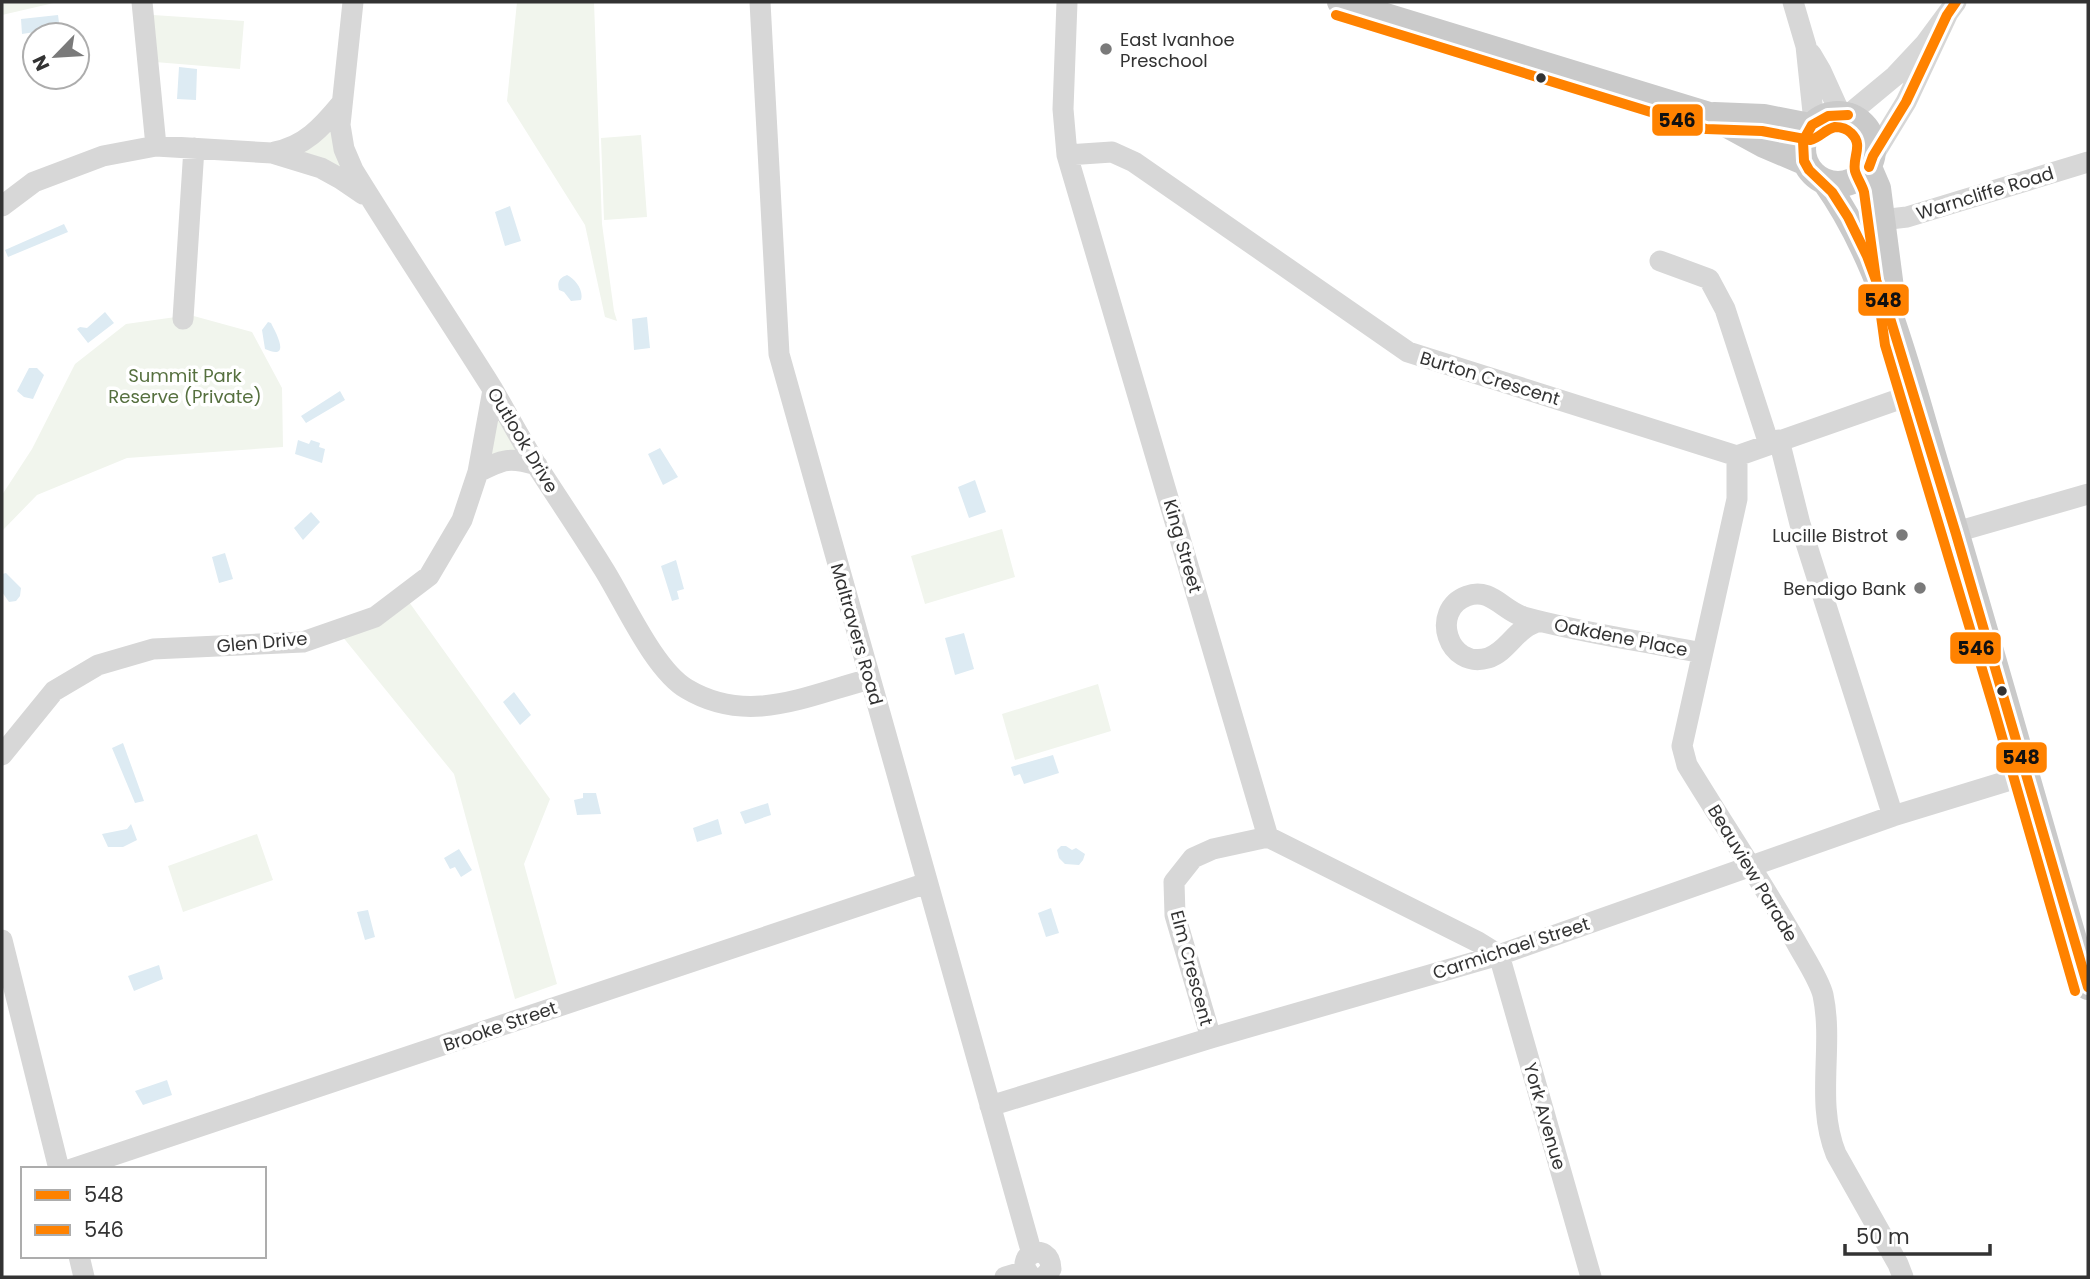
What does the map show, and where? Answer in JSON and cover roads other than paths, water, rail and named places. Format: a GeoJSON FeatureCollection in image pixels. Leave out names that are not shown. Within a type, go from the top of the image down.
{"type":"FeatureCollection","features":[{"type":"Feature","properties":{"kind":"main road"},"geometry":{"type":"LineString","coordinates":[[1340,2],[1709,115],[1764,145],[1804,162]]}},
{"type":"Feature","properties":{"kind":"main road"},"geometry":{"type":"LineString","coordinates":[[1898,341],[1878,188],[1871,161],[1872,139],[1863,124],[1844,114],[1826,115],[1812,124],[1802,143],[1804,162],[1809,171],[1825,183],[1844,209],[1869,260],[1898,341],[2088,987]]}},
{"type":"Feature","properties":{"kind":"main road"},"geometry":{"type":"LineString","coordinates":[[1709,115],[1763,117],[1812,124]]}},
{"type":"Feature","properties":{"kind":"main road"},"geometry":{"type":"LineString","coordinates":[[1825,183],[1838,185],[1850,182],[1861,176],[1871,161]]}},
{"type":"Feature","properties":{"kind":"street"},"geometry":{"type":"LineString","coordinates":[[142,2],[156,146]]}},
{"type":"Feature","properties":{"kind":"street","name":"Outlook Drive"},"geometry":{"type":"LineString","coordinates":[[353,2],[340,125],[344,149],[353,170],[493,390],[662,666],[685,688],[710,699],[742,707],[792,702],[870,680]]}},
{"type":"Feature","properties":{"kind":"street","name":"Maltravers Road"},"geometry":{"type":"LineString","coordinates":[[760,2],[779,354],[990,1106],[1028,1271]]}},
{"type":"Feature","properties":{"kind":"street","name":"King Street"},"geometry":{"type":"LineString","coordinates":[[1067,2],[1063,109],[1067,155],[1268,837]]}},
{"type":"Feature","properties":{"kind":"street"},"geometry":{"type":"LineString","coordinates":[[1793,2],[1806,46],[1812,124]]}},
{"type":"Feature","properties":{"kind":"street"},"geometry":{"type":"LineString","coordinates":[[1806,46],[1844,114],[1895,76],[1925,44],[1951,8]]}},
{"type":"Feature","properties":{"kind":"street"},"geometry":{"type":"LineString","coordinates":[[1871,161],[1906,102],[1951,8]]}},
{"type":"Feature","properties":{"kind":"street"},"geometry":{"type":"LineString","coordinates":[[272,153],[297,146],[325,123],[341,104]]}},
{"type":"Feature","properties":{"kind":"street"},"geometry":{"type":"LineString","coordinates":[[2,206],[34,182],[103,156],[156,146],[272,153],[321,168],[373,202]]}},
{"type":"Feature","properties":{"kind":"street"},"geometry":{"type":"LineString","coordinates":[[183,319],[194,148]]}},
{"type":"Feature","properties":{"kind":"street","name":"Burton Crescent"},"geometry":{"type":"LineString","coordinates":[[1067,155],[1112,152],[1135,162],[1408,352],[1737,456]]}},
{"type":"Feature","properties":{"kind":"street","name":"Warncliffe Road"},"geometry":{"type":"LineString","coordinates":[[1881,220],[1907,216],[2088,162]]}},
{"type":"Feature","properties":{"kind":"street"},"geometry":{"type":"LineString","coordinates":[[1660,261],[1709,279],[1725,309],[1774,442],[1893,816]]}},
{"type":"Feature","properties":{"kind":"street","name":"Glen Drive"},"geometry":{"type":"LineString","coordinates":[[2,755],[54,691],[98,665],[153,649],[303,642],[374,617],[429,576],[462,520],[478,472],[493,390]]}},
{"type":"Feature","properties":{"kind":"street"},"geometry":{"type":"LineString","coordinates":[[1737,456],[1914,394]]}},
{"type":"Feature","properties":{"kind":"street","name":"Beauview Parade"},"geometry":{"type":"LineString","coordinates":[[1737,456],[1737,499],[1682,746],[1687,765],[1767,890],[1822,993],[1829,1135],[1836,1154],[1903,1277]]}},
{"type":"Feature","properties":{"kind":"street"},"geometry":{"type":"LineString","coordinates":[[478,472],[498,462],[515,459],[537,465]]}},
{"type":"Feature","properties":{"kind":"street"},"geometry":{"type":"LineString","coordinates":[[1956,532],[2087,499]]}},
{"type":"Feature","properties":{"kind":"street","name":"Oakdene Place"},"geometry":{"type":"LineString","coordinates":[[1539,621],[1702,653]]}},
{"type":"Feature","properties":{"kind":"street","name":"Carmichael Street"},"geometry":{"type":"LineString","coordinates":[[990,1106],[1211,1038],[1499,955],[1893,816],[2027,775]]}},
{"type":"Feature","properties":{"kind":"street"},"geometry":{"type":"LineString","coordinates":[[1268,837],[1499,955]]}},
{"type":"Feature","properties":{"kind":"street","name":"Elm Crescent"},"geometry":{"type":"LineString","coordinates":[[1211,1038],[1175,915],[1174,882],[1193,858],[1203,853],[1268,837]]}},
{"type":"Feature","properties":{"kind":"street","name":"Brooke Street"},"geometry":{"type":"LineString","coordinates":[[78,1167],[927,883]]}},
{"type":"Feature","properties":{"kind":"street"},"geometry":{"type":"LineString","coordinates":[[2,940],[59,1167]]}},
{"type":"Feature","properties":{"kind":"street","name":"York Avenue"},"geometry":{"type":"LineString","coordinates":[[1499,955],[1591,1277]]}},
{"type":"Feature","properties":{"kind":"street"},"geometry":{"type":"LineString","coordinates":[[79,1258],[84,1277]]}},
{"type":"Feature","properties":{"kind":"place","name":"East Ivanhoe Preschool"},"geometry":{"type":"Point","coordinates":[1106,49]}},
{"type":"Feature","properties":{"kind":"place","name":"Lucille Bistrot"},"geometry":{"type":"Point","coordinates":[1902,535]}},
{"type":"Feature","properties":{"kind":"place","name":"Bendigo Bank"},"geometry":{"type":"Point","coordinates":[1920,588]}},
{"type":"Feature","properties":{"kind":"park label","name":"Summit Park Reserve (Private)"},"geometry":{"type":"Point","coordinates":[185,385]}}]}
